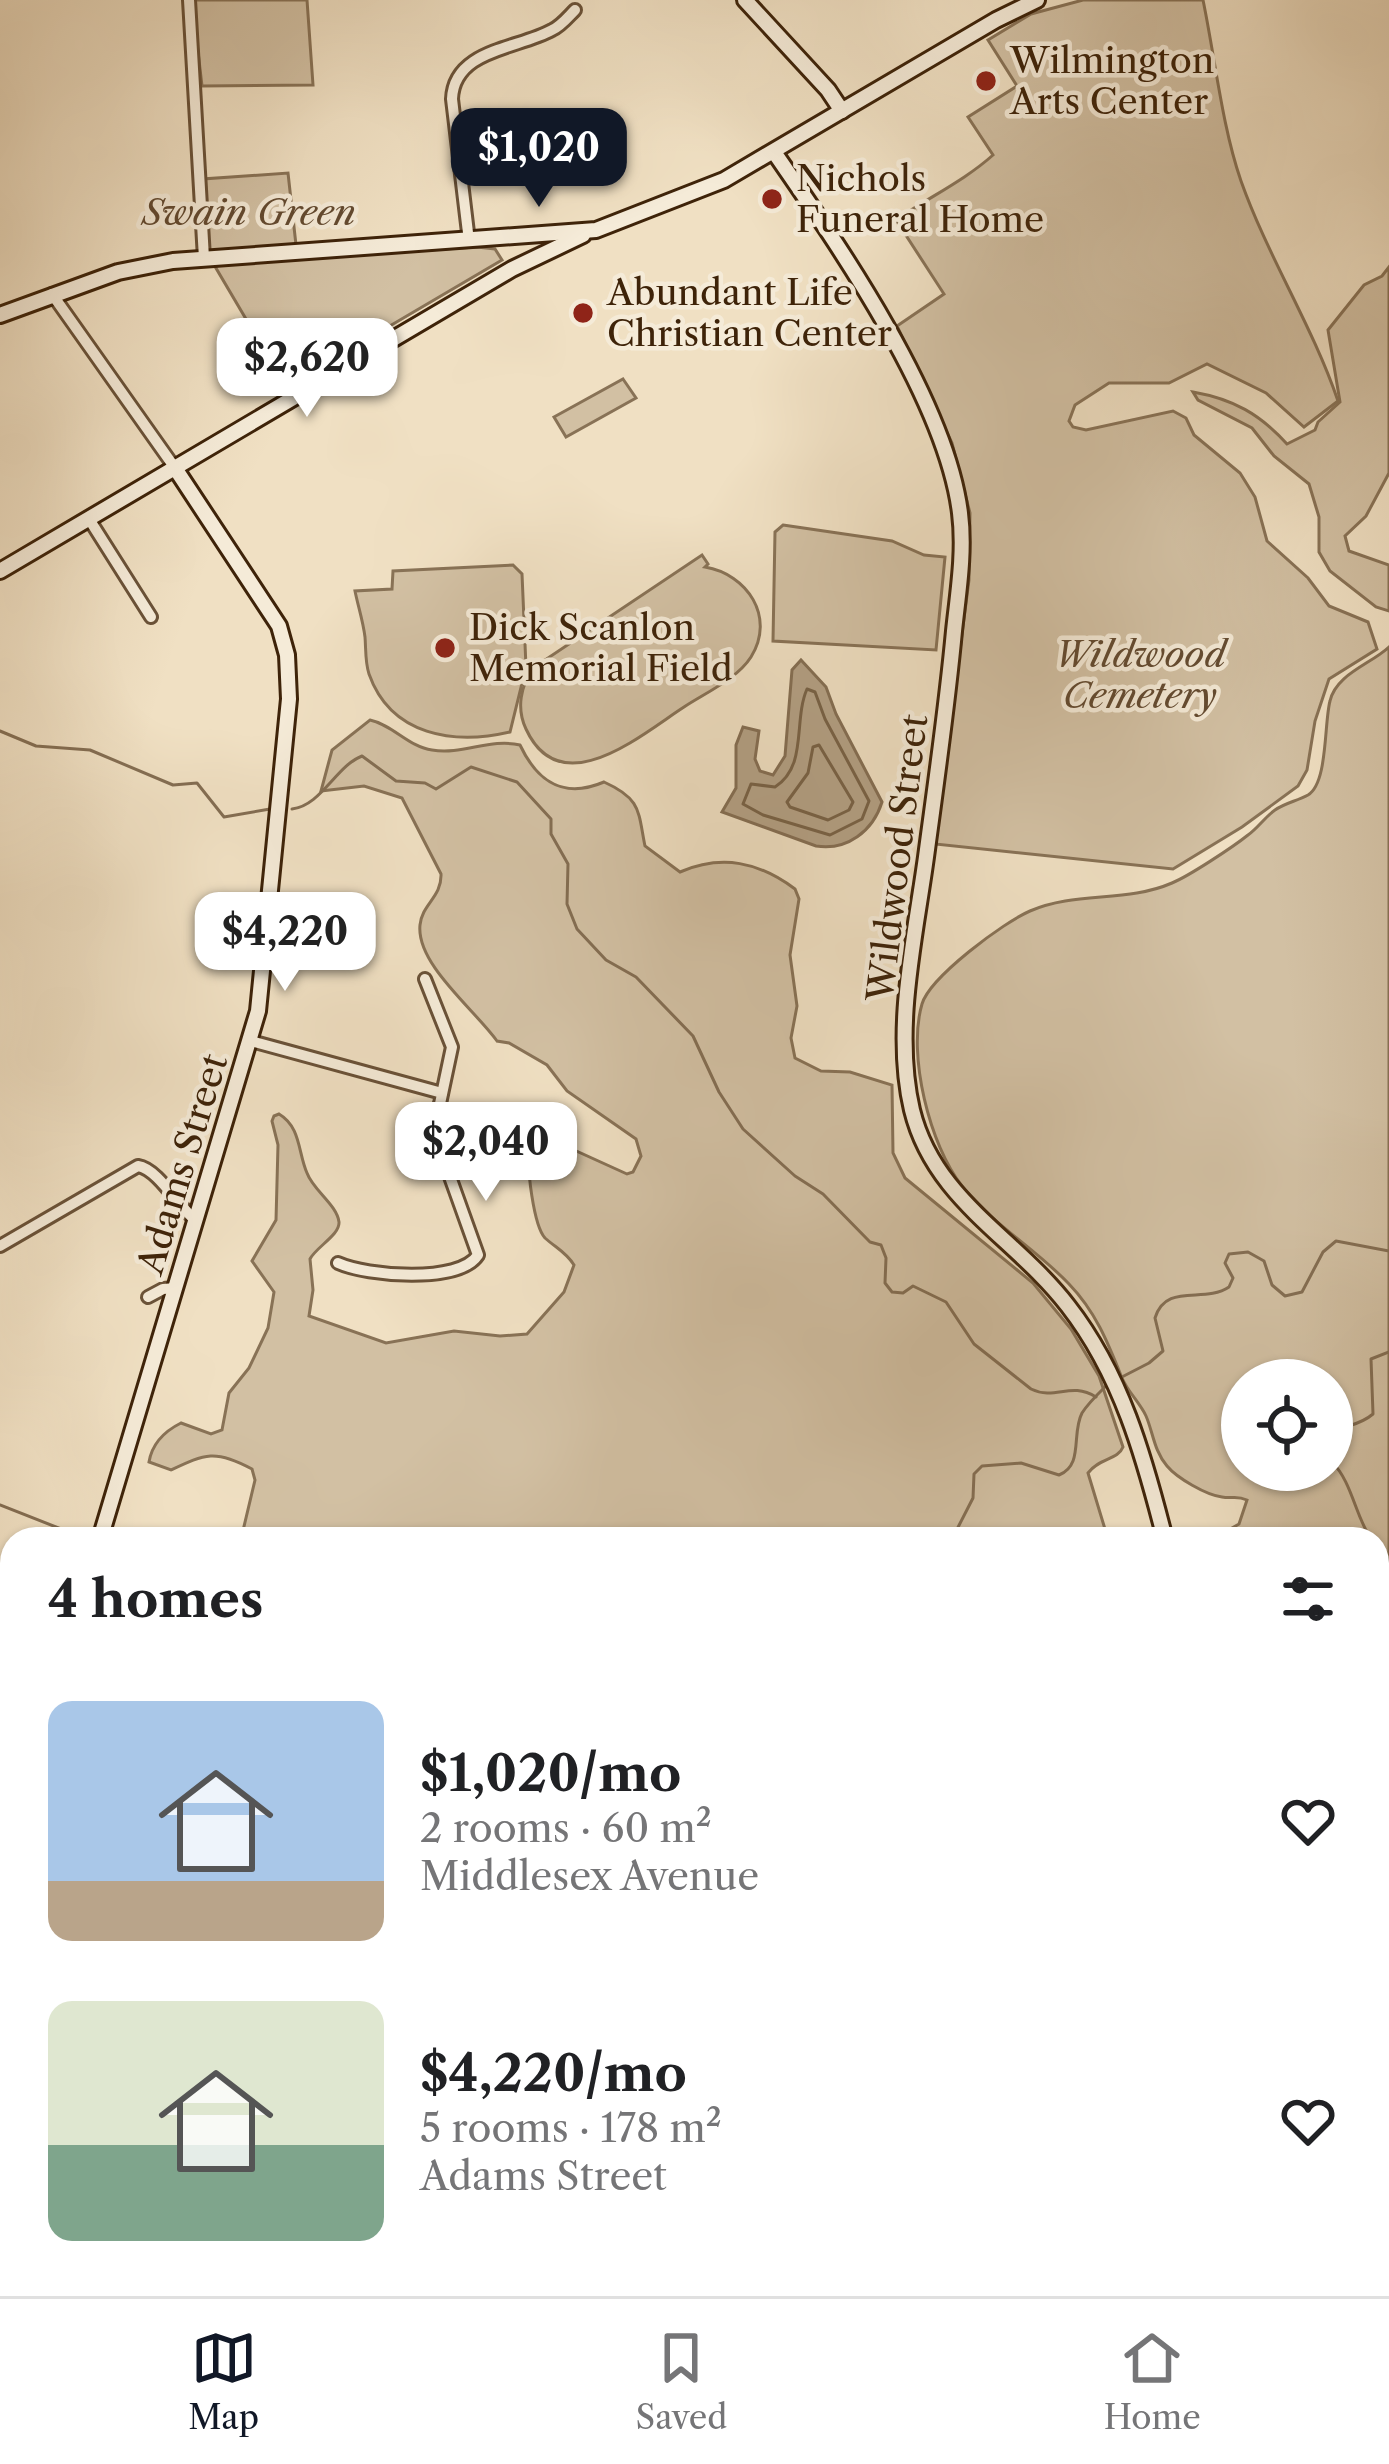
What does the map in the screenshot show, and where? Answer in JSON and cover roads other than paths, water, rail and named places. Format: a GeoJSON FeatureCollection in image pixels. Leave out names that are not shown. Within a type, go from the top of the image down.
{"type":"FeatureCollection","features":[{"type":"Feature","properties":{"kind":"street"},"geometry":{"type":"LineString","coordinates":[[189,0],[204,258]]}},
{"type":"Feature","properties":{"kind":"street"},"geometry":{"type":"LineString","coordinates":[[745,0],[842,111]]}},
{"type":"Feature","properties":{"kind":"street"},"geometry":{"type":"LineString","coordinates":[[0,571],[512,269],[596,230],[704,190],[1037,0]]}},
{"type":"Feature","properties":{"kind":"street"},"geometry":{"type":"LineString","coordinates":[[469,241],[452,99],[456,79],[473,61],[553,30],[575,10]]}},
{"type":"Feature","properties":{"kind":"street","name":"Wildwood Street"},"geometry":{"type":"LineString","coordinates":[[774,152],[849,262],[904,363],[946,457],[961,517],[949,686],[906,1035],[907,1082],[916,1126],[929,1158],[951,1190],[1058,1292],[1109,1369],[1162,1527]]}},
{"type":"Feature","properties":{"kind":"street"},"geometry":{"type":"LineString","coordinates":[[0,315],[140,267],[204,258],[596,230]]}},
{"type":"Feature","properties":{"kind":"street"},"geometry":{"type":"LineString","coordinates":[[487,239],[506,248],[512,269]]}},
{"type":"Feature","properties":{"kind":"street","name":"Adams Street"},"geometry":{"type":"LineString","coordinates":[[52,294],[271,610],[287,655],[286,740],[260,1001],[104,1527]]}},
{"type":"Feature","properties":{"kind":"street"},"geometry":{"type":"LineString","coordinates":[[88,519],[152,617]]}},
{"type":"Feature","properties":{"kind":"street"},"geometry":{"type":"LineString","coordinates":[[338,1263],[359,1272],[411,1275],[464,1266],[477,1257],[478,1248],[434,1132],[452,1047],[425,979]]}},
{"type":"Feature","properties":{"kind":"street"},"geometry":{"type":"LineString","coordinates":[[251,1041],[442,1093]]}},
{"type":"Feature","properties":{"kind":"street"},"geometry":{"type":"LineString","coordinates":[[437,1108],[538,1133]]}},
{"type":"Feature","properties":{"kind":"street"},"geometry":{"type":"LineString","coordinates":[[0,1246],[137,1166],[151,1170],[196,1221]]}},
{"type":"Feature","properties":{"kind":"street"},"geometry":{"type":"LineString","coordinates":[[148,1297],[176,1288]]}},
{"type":"Feature","properties":{"kind":"water"},"geometry":{"type":"Polygon","coordinates":[[[801,660],[826,687],[882,802],[857,837],[827,847],[722,812],[736,788],[736,745],[743,727],[759,731],[755,759],[760,771],[773,775],[785,756],[792,670],[801,660]]]}},
{"type":"Feature","properties":{"kind":"waterway"},"geometry":{"type":"LineString","coordinates":[[0,731],[36,746],[90,750],[173,785],[197,783],[224,817],[270,809]]}},
{"type":"Feature","properties":{"kind":"waterway"},"geometry":{"type":"LineString","coordinates":[[292,809],[312,801],[362,756],[396,781],[425,783],[436,789],[471,767],[517,782],[551,819],[551,834],[568,864],[567,904],[577,929],[606,960],[636,977],[693,1036],[719,1092],[743,1129],[795,1176],[823,1194],[870,1242],[881,1245],[886,1258],[885,1283],[892,1292],[903,1293],[913,1286],[946,1302],[974,1344],[1031,1389],[1078,1391],[1096,1397]]}},
{"type":"Feature","properties":{"kind":"waterway"},"geometry":{"type":"LineString","coordinates":[[1118,1379],[1163,1351],[1155,1318],[1168,1300],[1229,1287],[1233,1278],[1225,1263],[1229,1254],[1248,1252],[1264,1261],[1272,1285],[1285,1296],[1302,1292],[1323,1252],[1336,1241],[1389,1251]]}},
{"type":"Feature","properties":{"kind":"waterway"},"geometry":{"type":"LineString","coordinates":[[1353,1425],[1373,1414],[1371,1359],[1389,1352]]}},
{"type":"Feature","properties":{"kind":"waterway"},"geometry":{"type":"LineString","coordinates":[[958,1527],[973,1498],[974,1474],[982,1466],[1021,1463],[1059,1475],[1067,1470],[1082,1413],[1109,1383]]}},
{"type":"Feature","properties":{"kind":"waterway"},"geometry":{"type":"LineString","coordinates":[[1349,1491],[1365,1527]]}},
{"type":"Feature","properties":{"kind":"waterway"},"geometry":{"type":"LineString","coordinates":[[0,1505],[56,1527]]}},
{"type":"Feature","properties":{"kind":"place","name":"Wilmington Arts Center"},"geometry":{"type":"Point","coordinates":[986,81]}},
{"type":"Feature","properties":{"kind":"place","name":"Nichols Funeral Home"},"geometry":{"type":"Point","coordinates":[772,199]}},
{"type":"Feature","properties":{"kind":"place","name":"Abundant Life Christian Center"},"geometry":{"type":"Point","coordinates":[583,313]}},
{"type":"Feature","properties":{"kind":"place","name":"Dick Scanlon Memorial Field"},"geometry":{"type":"Point","coordinates":[445,648]}},
{"type":"Feature","properties":{"kind":"park label","name":"Swain Green"},"geometry":{"type":"Point","coordinates":[249,212]}},
{"type":"Feature","properties":{"kind":"park label","name":"Wildwood Cemetery"},"geometry":{"type":"Point","coordinates":[1140,674]}}]}
